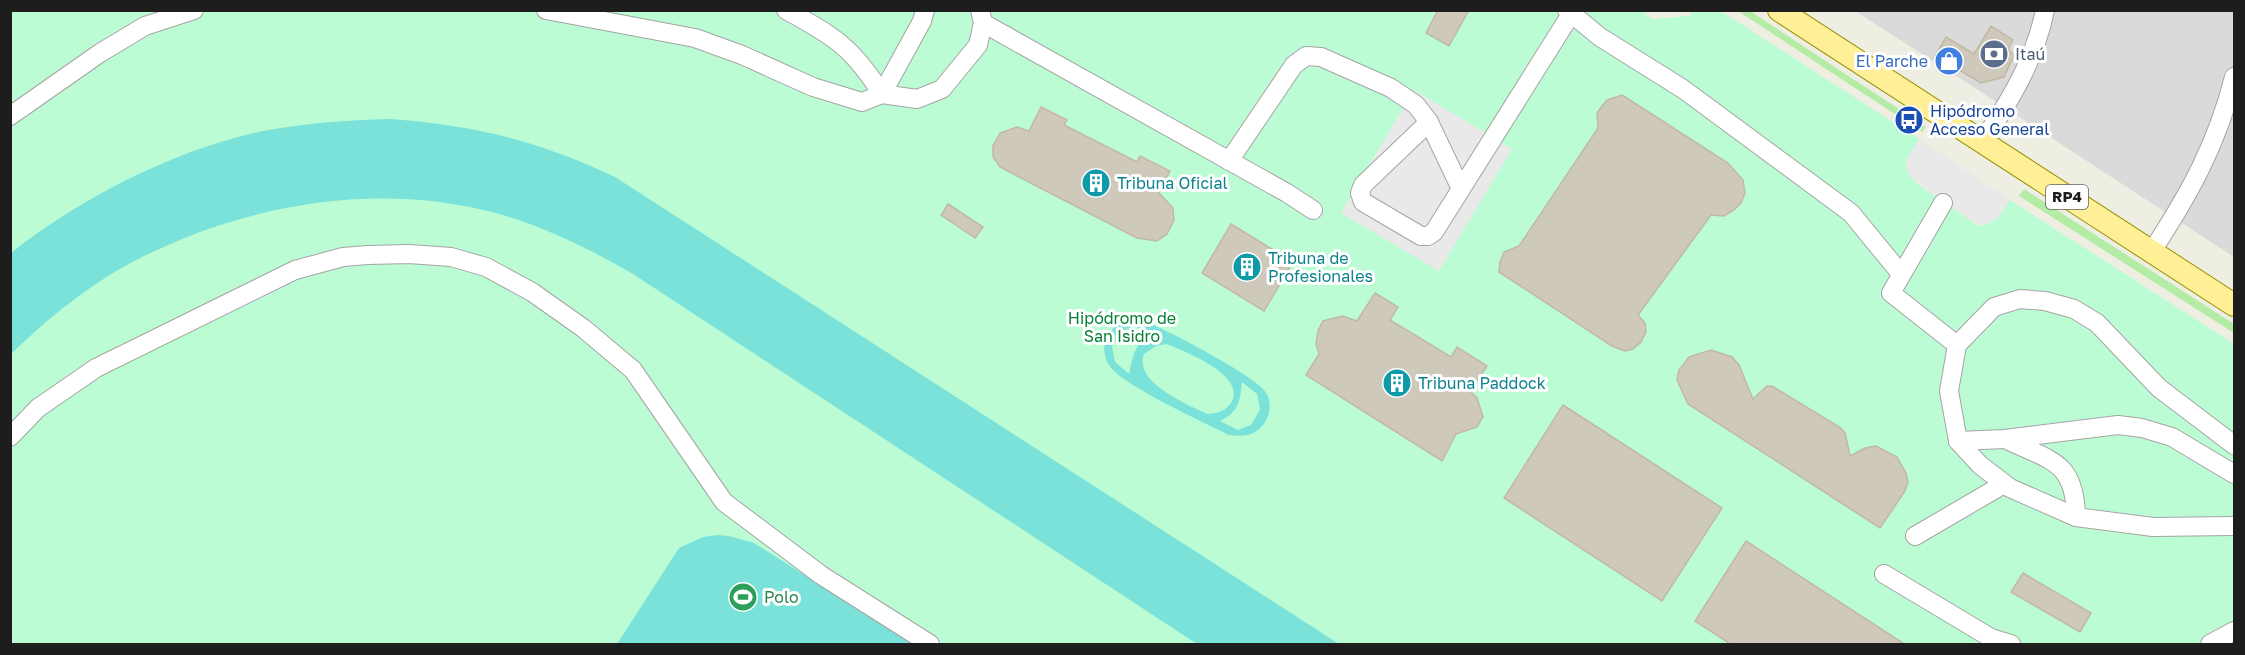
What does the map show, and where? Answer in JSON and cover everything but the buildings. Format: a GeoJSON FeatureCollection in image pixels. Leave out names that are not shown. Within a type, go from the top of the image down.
{"type":"FeatureCollection","features":[{"type":"Feature","properties":{"kind":"main road","name":"RP4"},"geometry":{"type":"LineString","coordinates":[[1779,10],[2235,305]]}},
{"type":"Feature","properties":{"kind":"street"},"geometry":{"type":"LineString","coordinates":[[145,26],[158,10]]}},
{"type":"Feature","properties":{"kind":"street"},"geometry":{"type":"LineString","coordinates":[[10,116],[100,53],[145,26],[194,10]]}},
{"type":"Feature","properties":{"kind":"street"},"geometry":{"type":"LineString","coordinates":[[546,10],[695,38],[742,55],[813,87],[862,102],[882,94],[917,99],[942,89],[978,45],[982,17],[1312,210]]}},
{"type":"Feature","properties":{"kind":"street"},"geometry":{"type":"LineString","coordinates":[[786,10],[812,17],[841,42],[855,56],[882,94]]}},
{"type":"Feature","properties":{"kind":"street"},"geometry":{"type":"LineString","coordinates":[[882,94],[922,21],[925,10]]}},
{"type":"Feature","properties":{"kind":"street"},"geometry":{"type":"LineString","coordinates":[[1982,142],[2015,92],[2034,54],[2045,10]]}},
{"type":"Feature","properties":{"kind":"street"},"geometry":{"type":"LineString","coordinates":[[1429,122],[1363,185],[1360,193],[1363,202],[1420,236],[1428,236],[1569,12],[1600,37],[1683,89],[1851,213],[1901,274]]}},
{"type":"Feature","properties":{"kind":"street"},"geometry":{"type":"LineString","coordinates":[[1229,161],[1294,65],[1306,56],[1321,57],[1391,88],[1416,105],[1429,122],[1460,187]]}},
{"type":"Feature","properties":{"kind":"street"},"geometry":{"type":"LineString","coordinates":[[2152,251],[2205,164],[2214,144],[2235,77]]}},
{"type":"Feature","properties":{"kind":"street"},"geometry":{"type":"LineString","coordinates":[[1943,203],[1891,293],[1957,345]]}},
{"type":"Feature","properties":{"kind":"street"},"geometry":{"type":"LineString","coordinates":[[10,437],[38,408],[96,368],[295,270],[343,257],[409,254],[451,257],[486,267],[532,292],[583,328],[633,370],[724,502],[821,575],[930,645]]}},
{"type":"Feature","properties":{"kind":"street"},"geometry":{"type":"LineString","coordinates":[[2235,445],[2159,388],[2097,323],[2074,309],[2045,301],[2020,298],[1994,307],[1957,345],[1949,391],[1958,441],[1980,465],[2004,484],[2076,517],[2152,527],[2235,526]]}},
{"type":"Feature","properties":{"kind":"street"},"geometry":{"type":"LineString","coordinates":[[1958,441],[2005,439],[2118,425],[2142,428],[2172,436],[2235,474]]}},
{"type":"Feature","properties":{"kind":"street"},"geometry":{"type":"LineString","coordinates":[[2005,439],[2059,466],[2075,491],[2076,517]]}},
{"type":"Feature","properties":{"kind":"street"},"geometry":{"type":"LineString","coordinates":[[1915,536],[2004,484]]}},
{"type":"Feature","properties":{"kind":"street"},"geometry":{"type":"LineString","coordinates":[[1884,574],[1991,638],[2011,645]]}},
{"type":"Feature","properties":{"kind":"street"},"geometry":{"type":"LineString","coordinates":[[2210,645],[2235,631]]}},
{"type":"Feature","properties":{"kind":"shaded area"},"geometry":{"type":"Polygon","coordinates":[[[1855,11],[2234,11],[2234,257],[1972,86],[1855,11]]]}},
{"type":"Feature","properties":{"kind":"shaded area"},"geometry":{"type":"Polygon","coordinates":[[[1414,90],[1512,149],[1439,271],[1341,213],[1414,90]]]}},
{"type":"Feature","properties":{"kind":"shaded area"},"geometry":{"type":"Polygon","coordinates":[[[1919,139],[2010,200],[1997,219],[1983,226],[1977,225],[1910,177],[1906,168],[1907,159],[1919,139]]]}},
{"type":"Feature","properties":{"kind":"green space","name":"Hipódromo de San Isidro"},"geometry":{"type":"Polygon","coordinates":[[[1641,10],[1652,19],[1689,16],[1693,11],[1721,11],[1919,139],[1907,159],[1916,183],[1977,225],[1997,219],[2010,200],[2234,344],[2234,644],[11,644],[10,11],[1641,10]]]}},
{"type":"Feature","properties":{"kind":"green space"},"geometry":{"type":"Polygon","coordinates":[[[1738,11],[1750,11],[1926,127],[1922,132],[1738,11]]]}},
{"type":"Feature","properties":{"kind":"green space"},"geometry":{"type":"Polygon","coordinates":[[[390,119],[478,130],[506,137],[533,144],[615,177],[1339,644],[1197,644],[633,274],[560,236],[522,221],[483,210],[437,202],[390,199],[343,200],[295,206],[203,231],[159,249],[89,288],[11,354],[11,253],[67,213],[130,178],[163,163],[230,139],[295,126],[390,119]]]}},
{"type":"Feature","properties":{"kind":"green space"},"geometry":{"type":"Polygon","coordinates":[[[2024,189],[2234,324],[2234,333],[2019,196],[2024,189]]]}},
{"type":"Feature","properties":{"kind":"green space"},"geometry":{"type":"Polygon","coordinates":[[[1139,319],[1184,340],[1255,382],[1266,393],[1269,402],[1269,413],[1262,426],[1247,435],[1229,435],[1167,404],[1121,377],[1108,362],[1104,351],[1105,343],[1115,327],[1139,319]],[[1135,326],[1121,331],[1112,347],[1115,362],[1129,374],[1137,347],[1150,334],[1135,326]],[[1166,344],[1156,346],[1144,354],[1143,364],[1154,383],[1188,405],[1208,414],[1228,407],[1234,391],[1222,373],[1199,358],[1175,347],[1166,344]],[[1242,382],[1235,410],[1220,421],[1238,430],[1251,425],[1260,409],[1257,394],[1242,382]]]}},
{"type":"Feature","properties":{"kind":"green space","name":"Polo"},"geometry":{"type":"Polygon","coordinates":[[[717,535],[754,543],[913,644],[617,644],[679,548],[703,537],[717,535]]]}},
{"type":"Feature","properties":{"kind":"place","name":"Itaú"},"geometry":{"type":"Point","coordinates":[1994,54]}},
{"type":"Feature","properties":{"kind":"place","name":"El Parche"},"geometry":{"type":"Point","coordinates":[1949,61]}},
{"type":"Feature","properties":{"kind":"place","name":"Hipódromo Acceso General"},"geometry":{"type":"Point","coordinates":[1909,120]}},
{"type":"Feature","properties":{"kind":"place","name":"Tribuna Oficial"},"geometry":{"type":"Point","coordinates":[1096,183]}},
{"type":"Feature","properties":{"kind":"place","name":"Tribuna de Profesionales"},"geometry":{"type":"Point","coordinates":[1247,267]}},
{"type":"Feature","properties":{"kind":"place","name":"Tribuna Paddock"},"geometry":{"type":"Point","coordinates":[1397,383]}},
{"type":"Feature","properties":{"kind":"place","name":"Polo"},"geometry":{"type":"Point","coordinates":[743,597]}}]}
